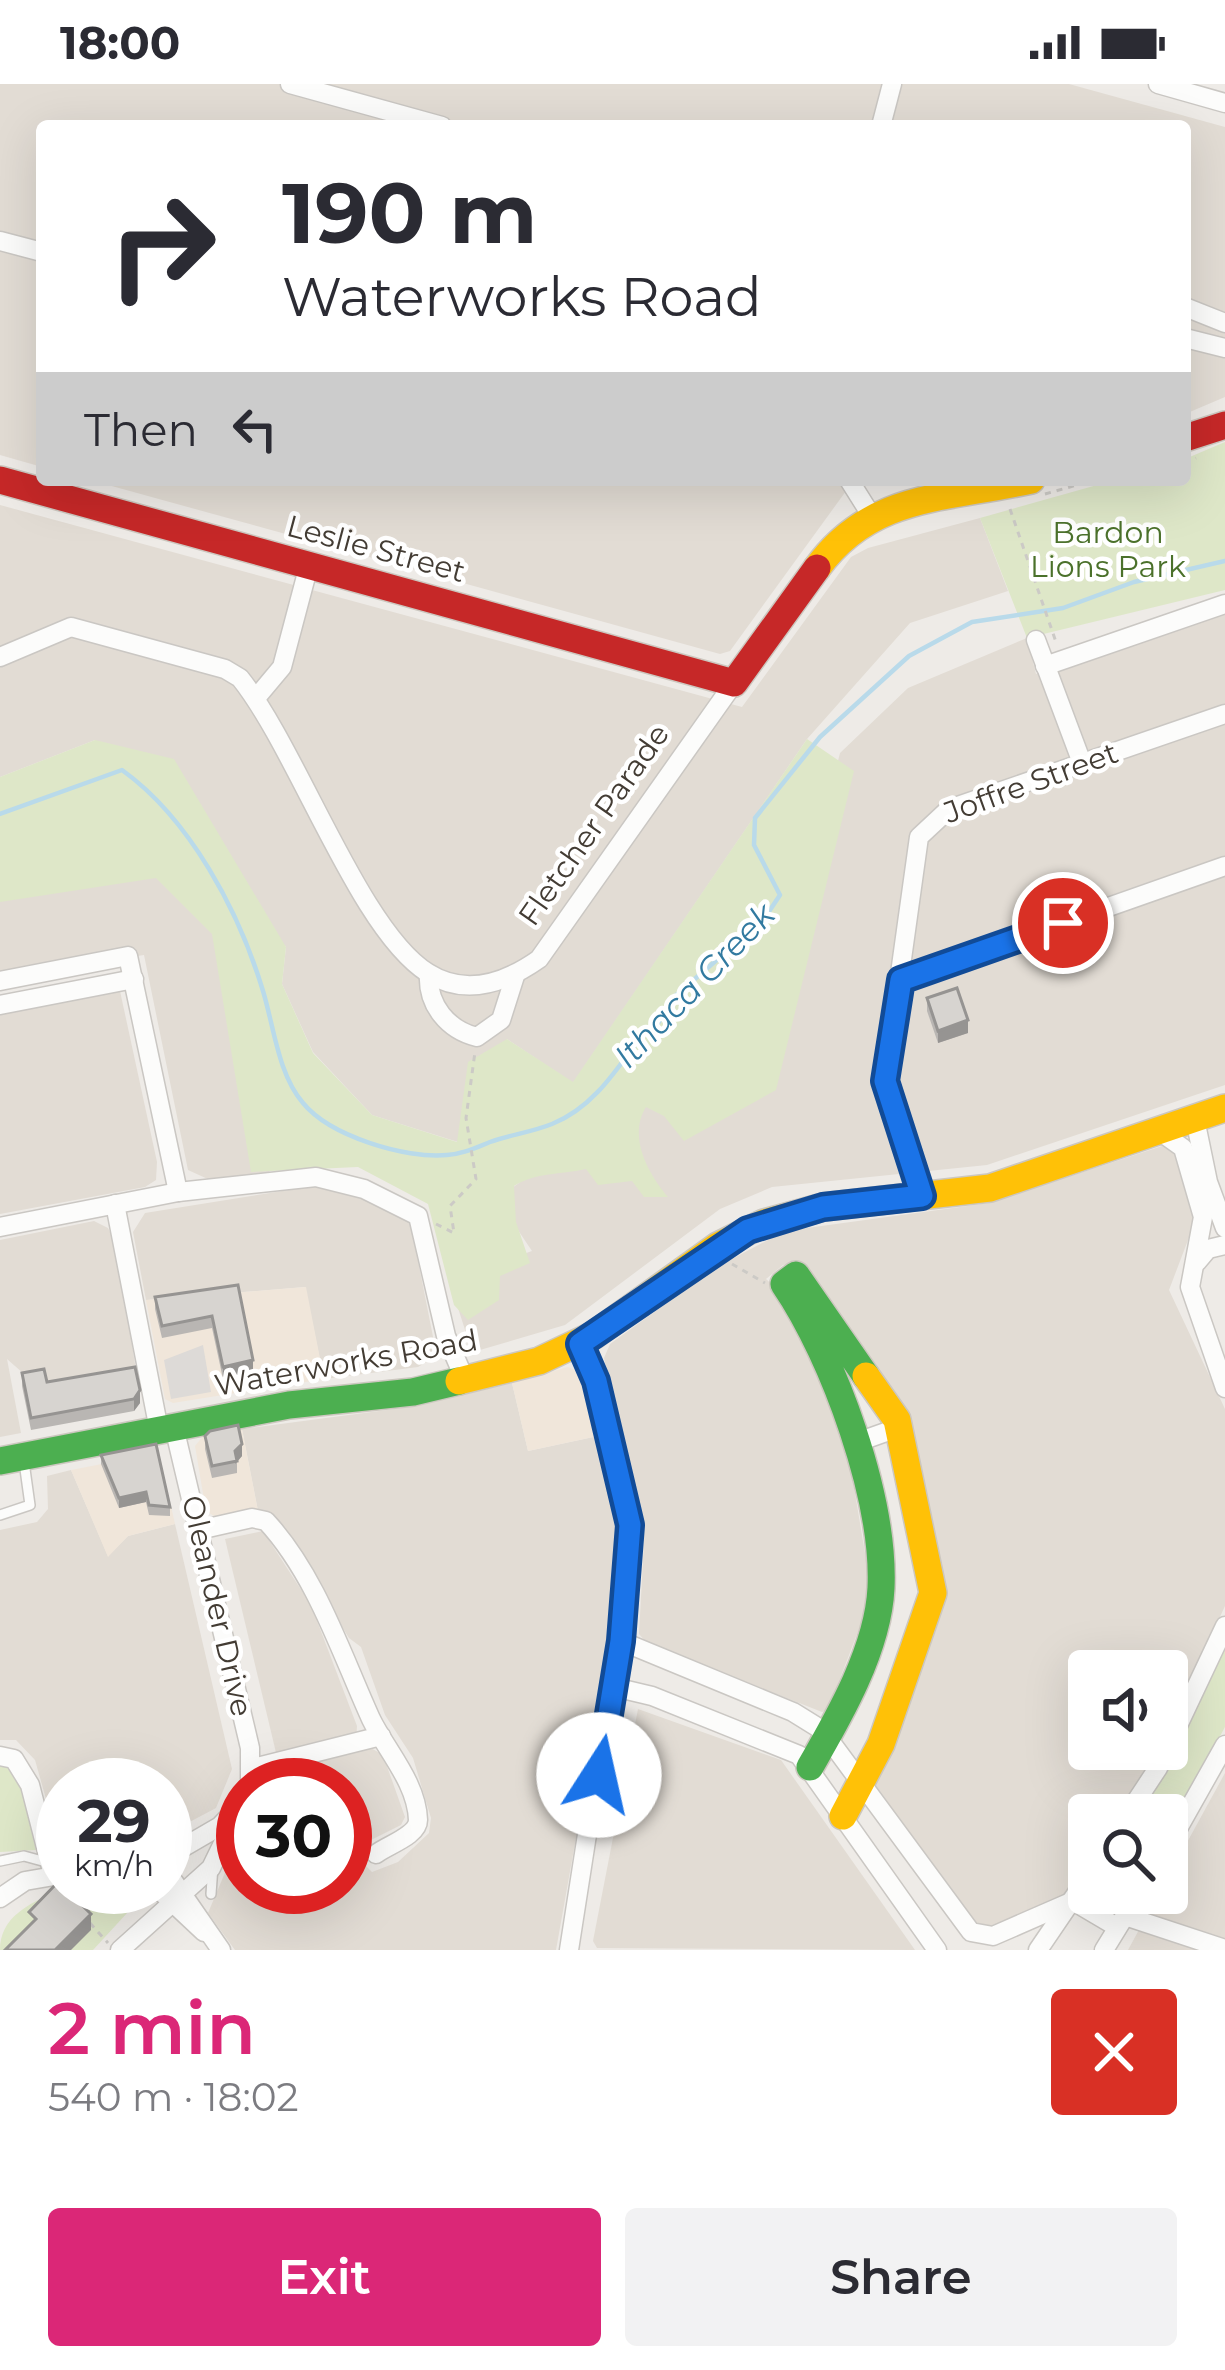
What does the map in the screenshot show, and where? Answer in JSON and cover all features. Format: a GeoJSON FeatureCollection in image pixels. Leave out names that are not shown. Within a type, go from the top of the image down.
{"type":"FeatureCollection","features":[{"type":"Feature","properties":{"kind":"street"},"geometry":{"type":"LineString","coordinates":[[290,84],[420,120]]}},
{"type":"Feature","properties":{"kind":"street"},"geometry":{"type":"LineString","coordinates":[[883,120],[892,84]]}},
{"type":"Feature","properties":{"kind":"street"},"geometry":{"type":"LineString","coordinates":[[1158,84],[1225,103]]}},
{"type":"Feature","properties":{"kind":"street"},"geometry":{"type":"LineString","coordinates":[[0,241],[36,250]]}},
{"type":"Feature","properties":{"kind":"street"},"geometry":{"type":"LineString","coordinates":[[1191,309],[1225,323]]}},
{"type":"Feature","properties":{"kind":"street"},"geometry":{"type":"LineString","coordinates":[[1191,340],[1225,348]]}},
{"type":"Feature","properties":{"kind":"street"},"geometry":{"type":"LineString","coordinates":[[1191,436],[1225,425]]}},
{"type":"Feature","properties":{"kind":"street","name":"Leslie Street"},"geometry":{"type":"LineString","coordinates":[[0,480],[734,683]]}},
{"type":"Feature","properties":{"kind":"street"},"geometry":{"type":"LineString","coordinates":[[852,486],[872,515]]}},
{"type":"Feature","properties":{"kind":"street","name":"Fletcher Parade"},"geometry":{"type":"LineString","coordinates":[[514,976],[559,934],[841,535],[872,515],[1031,489]]}},
{"type":"Feature","properties":{"kind":"street"},"geometry":{"type":"LineString","coordinates":[[256,698],[282,667],[309,565]]}},
{"type":"Feature","properties":{"kind":"street"},"geometry":{"type":"LineString","coordinates":[[1046,666],[1225,604]]}},
{"type":"Feature","properties":{"kind":"street"},"geometry":{"type":"LineString","coordinates":[[0,657],[71,627],[225,669],[256,698],[398,948],[430,974],[474,986],[514,976]]}},
{"type":"Feature","properties":{"kind":"street"},"geometry":{"type":"LineString","coordinates":[[1036,640],[1082,763]]}},
{"type":"Feature","properties":{"kind":"street","name":"Joffre Street"},"geometry":{"type":"LineString","coordinates":[[922,1196],[885,1081],[920,837],[931,820],[1225,714]]}},
{"type":"Feature","properties":{"kind":"street"},"geometry":{"type":"LineString","coordinates":[[901,980],[1225,866]]}},
{"type":"Feature","properties":{"kind":"street"},"geometry":{"type":"LineString","coordinates":[[0,981],[128,956],[178,1192]]}},
{"type":"Feature","properties":{"kind":"street"},"geometry":{"type":"LineString","coordinates":[[430,974],[441,1014],[462,1034],[477,1037],[500,1020],[514,976]]}},
{"type":"Feature","properties":{"kind":"street"},"geometry":{"type":"LineString","coordinates":[[0,1005],[134,979]]}},
{"type":"Feature","properties":{"kind":"street","name":"Waterworks Road"},"geometry":{"type":"LineString","coordinates":[[12,1458],[464,1380],[539,1361],[580,1344],[748,1230],[823,1207],[1003,1185],[1225,1108]]}},
{"type":"Feature","properties":{"kind":"street"},"geometry":{"type":"LineString","coordinates":[[1195,1119],[1204,1227],[1192,1300],[1225,1388]]}},
{"type":"Feature","properties":{"kind":"street"},"geometry":{"type":"LineString","coordinates":[[1160,1131],[1182,1146],[1225,1228]]}},
{"type":"Feature","properties":{"kind":"street"},"geometry":{"type":"LineString","coordinates":[[0,1227],[178,1192],[316,1177],[364,1189],[418,1216],[446,1336],[464,1380]]}},
{"type":"Feature","properties":{"kind":"street","name":"Oleander Drive"},"geometry":{"type":"LineString","coordinates":[[115,1204],[167,1428],[199,1530],[248,1758]]}},
{"type":"Feature","properties":{"kind":"street"},"geometry":{"type":"LineString","coordinates":[[1195,1266],[1204,1252],[1225,1245]]}},
{"type":"Feature","properties":{"kind":"street"},"geometry":{"type":"LineString","coordinates":[[789,1290],[784,1285],[796,1275],[817,1323],[854,1443],[882,1590],[829,1737],[811,1767]]}},
{"type":"Feature","properties":{"kind":"street"},"geometry":{"type":"LineString","coordinates":[[817,1323],[900,1427],[933,1593],[881,1744],[843,1816]]}},
{"type":"Feature","properties":{"kind":"street"},"geometry":{"type":"LineString","coordinates":[[569,1950],[621,1641],[630,1525],[596,1381],[580,1344]]}},
{"type":"Feature","properties":{"kind":"street"},"geometry":{"type":"LineString","coordinates":[[854,1443],[900,1427]]}},
{"type":"Feature","properties":{"kind":"street"},"geometry":{"type":"LineString","coordinates":[[199,1530],[252,1518],[271,1526],[340,1640],[381,1736],[398,1760],[418,1823],[376,1854]]}},
{"type":"Feature","properties":{"kind":"street"},"geometry":{"type":"LineString","coordinates":[[1141,1794],[1158,1768],[1225,1626]]}},
{"type":"Feature","properties":{"kind":"street"},"geometry":{"type":"LineString","coordinates":[[621,1641],[793,1712],[829,1737],[971,1932],[993,1936],[1068,1903]]}},
{"type":"Feature","properties":{"kind":"street"},"geometry":{"type":"LineString","coordinates":[[614,1688],[652,1696],[777,1742],[811,1767],[937,1950]]}},
{"type":"Feature","properties":{"kind":"street"},"geometry":{"type":"LineString","coordinates":[[310,1758],[381,1736]]}},
{"type":"Feature","properties":{"kind":"street"},"geometry":{"type":"LineString","coordinates":[[1188,1811],[1225,1745]]}},
{"type":"Feature","properties":{"kind":"street"},"geometry":{"type":"LineString","coordinates":[[0,1756],[14,1759],[27,1776],[36,1806]]}},
{"type":"Feature","properties":{"kind":"street"},"geometry":{"type":"LineString","coordinates":[[192,1886],[216,1862]]}},
{"type":"Feature","properties":{"kind":"street"},"geometry":{"type":"LineString","coordinates":[[0,1898],[36,1877]]}},
{"type":"Feature","properties":{"kind":"street"},"geometry":{"type":"LineString","coordinates":[[1038,1950],[1068,1907]]}},
{"type":"Feature","properties":{"kind":"street"},"geometry":{"type":"LineString","coordinates":[[115,1948],[159,1914]]}},
{"type":"Feature","properties":{"kind":"street"},"geometry":{"type":"LineString","coordinates":[[191,1914],[214,1942]]}},
{"type":"Feature","properties":{"kind":"street"},"geometry":{"type":"LineString","coordinates":[[1102,1914],[1225,1948]]}},
{"type":"Feature","properties":{"kind":"street"},"geometry":{"type":"LineString","coordinates":[[1104,1950],[1126,1914]]}},
{"type":"Feature","properties":{"kind":"lane"},"geometry":{"type":"LineString","coordinates":[[0,1515],[24,1510],[30,1503],[12,1458]]}},
{"type":"Feature","properties":{"kind":"lane"},"geometry":{"type":"LineString","coordinates":[[0,1861],[28,1856],[36,1861]]}},
{"type":"Feature","properties":{"kind":"lane"},"geometry":{"type":"LineString","coordinates":[[211,1894],[214,1866]]}},
{"type":"Feature","properties":{"kind":"path"},"geometry":{"type":"LineString","coordinates":[[1009,505],[1050,621]]}},
{"type":"Feature","properties":{"kind":"path"},"geometry":{"type":"LineString","coordinates":[[418,1216],[454,1233],[450,1207],[476,1178],[466,1118],[477,1037]]}},
{"type":"Feature","properties":{"kind":"path"},"geometry":{"type":"LineString","coordinates":[[730,1263],[781,1297],[789,1290]]}},
{"type":"Feature","properties":{"kind":"path"},"geometry":{"type":"LineString","coordinates":[[84,1915],[115,1948]]}},
{"type":"Feature","properties":{"kind":"shaded area"},"geometry":{"type":"Polygon","coordinates":[[[0,84],[1069,84],[1225,127],[1225,397],[1191,411],[1191,120],[36,120],[36,465],[0,455],[0,84]]]}},
{"type":"Feature","properties":{"kind":"shaded area"},"geometry":{"type":"Polygon","coordinates":[[[112,486],[850,486],[730,651],[720,654],[112,486]]]}},
{"type":"Feature","properties":{"kind":"shaded area"},"geometry":{"type":"Polygon","coordinates":[[[0,505],[742,707],[851,557],[868,548],[980,518],[1008,591],[910,623],[807,739],[573,1083],[507,1039],[458,1142],[372,1115],[313,1052],[282,984],[286,947],[95,740],[0,777],[0,505]]]}},
{"type":"Feature","properties":{"kind":"shaded area"},"geometry":{"type":"Polygon","coordinates":[[[1225,611],[1225,1085],[987,1165],[772,1187],[720,1209],[565,1325],[480,1350],[467,1336],[449,1280],[532,1251],[497,1199],[644,1091],[756,1085],[840,753],[908,688],[1027,638],[1036,674],[1225,611]]]}},
{"type":"Feature","properties":{"kind":"shaded area"},"geometry":{"type":"Polygon","coordinates":[[[161,834],[230,930],[270,1175],[210,1180],[188,1170],[144,955],[0,977],[0,862],[161,834]]]}},
{"type":"Feature","properties":{"kind":"shaded area"},"geometry":{"type":"Polygon","coordinates":[[[120,991],[157,1162],[156,1180],[145,1187],[0,1214],[0,1008],[120,991]]]}},
{"type":"Feature","properties":{"kind":"shaded area"},"geometry":{"type":"Polygon","coordinates":[[[1162,1146],[1176,1150],[1196,1219],[1169,1290],[1225,1409],[1225,1606],[1188,1686],[1188,1650],[1068,1650],[1068,1770],[1146,1770],[1131,1794],[1068,1794],[1068,1894],[991,1930],[977,1928],[875,1788],[941,1604],[875,1371],[803,1262],[783,1265],[766,1279],[788,1299],[848,1451],[872,1595],[828,1710],[822,1712],[646,1642],[639,1634],[644,1541],[604,1358],[610,1344],[717,1267],[785,1231],[989,1203],[1162,1146]]]}},
{"type":"Feature","properties":{"kind":"shaded area"},"geometry":{"type":"Polygon","coordinates":[[[326,1184],[409,1215],[436,1352],[428,1361],[418,1367],[324,1379],[305,1287],[146,1300],[133,1232],[145,1213],[326,1184]]]}},
{"type":"Feature","properties":{"kind":"shaded area"},"geometry":{"type":"Polygon","coordinates":[[[94,1221],[108,1228],[117,1246],[137,1377],[47,1394],[7,1359],[21,1433],[0,1437],[0,1240],[94,1221]]]}},
{"type":"Feature","properties":{"kind":"shaded area"},"geometry":{"type":"Polygon","coordinates":[[[306,1287],[324,1379],[173,1403],[165,1399],[146,1300],[306,1287]]]}},
{"type":"Feature","properties":{"kind":"shaded area"},"geometry":{"type":"Polygon","coordinates":[[[203,1345],[211,1392],[171,1399],[164,1360],[203,1345]]]}},
{"type":"Feature","properties":{"kind":"shaded area"},"geometry":{"type":"Polygon","coordinates":[[[568,1367],[582,1373],[598,1436],[528,1451],[512,1383],[568,1367]]]}},
{"type":"Feature","properties":{"kind":"shaded area"},"geometry":{"type":"Polygon","coordinates":[[[512,1383],[528,1451],[598,1436],[620,1526],[610,1647],[556,1950],[235,1950],[208,1913],[216,1894],[216,1914],[372,1914],[372,1872],[398,1862],[429,1833],[431,1818],[413,1758],[385,1715],[361,1647],[349,1638],[286,1536],[258,1511],[242,1429],[417,1406],[512,1383]]]}},
{"type":"Feature","properties":{"kind":"shaded area"},"geometry":{"type":"Polygon","coordinates":[[[242,1429],[258,1511],[214,1516],[206,1511],[195,1446],[204,1435],[242,1429]]]}},
{"type":"Feature","properties":{"kind":"shaded area"},"geometry":{"type":"Polygon","coordinates":[[[159,1453],[175,1524],[128,1536],[108,1557],[71,1470],[159,1453]]]}},
{"type":"Feature","properties":{"kind":"shaded area"},"geometry":{"type":"Polygon","coordinates":[[[71,1470],[108,1556],[128,1536],[175,1524],[229,1758],[216,1758],[216,1808],[192,1821],[192,1758],[36,1758],[36,1764],[16,1740],[0,1740],[0,1530],[37,1522],[48,1509],[47,1476],[71,1470]]]}},
{"type":"Feature","properties":{"kind":"shaded area"},"geometry":{"type":"Polygon","coordinates":[[[263,1531],[311,1605],[357,1726],[356,1741],[277,1758],[225,1539],[263,1531]]]}},
{"type":"Feature","properties":{"kind":"shaded area"},"geometry":{"type":"Polygon","coordinates":[[[638,1709],[781,1760],[915,1950],[597,1948],[593,1941],[638,1709]]]}},
{"type":"Feature","properties":{"kind":"shaded area"},"geometry":{"type":"Polygon","coordinates":[[[371,1748],[383,1755],[405,1817],[401,1825],[372,1840],[372,1758],[328,1758],[371,1748]]]}},
{"type":"Feature","properties":{"kind":"shaded area"},"geometry":{"type":"Polygon","coordinates":[[[1225,1773],[1225,1950],[1128,1950],[1148,1914],[1188,1914],[1188,1841],[1225,1773]]]}},
{"type":"Feature","properties":{"kind":"green space","name":"Bardon Lions Park"},"geometry":{"type":"Polygon","coordinates":[[[1225,442],[1225,590],[1027,638],[980,518],[1094,486],[1191,486],[1191,456],[1225,442]]]}},
{"type":"Feature","properties":{"kind":"green space"},"geometry":{"type":"Polygon","coordinates":[[[807,739],[854,771],[776,1090],[684,1141],[664,1116],[646,1107],[639,1130],[642,1154],[668,1197],[644,1197],[632,1181],[598,1185],[586,1169],[540,1176],[514,1186],[516,1222],[530,1263],[500,1276],[499,1300],[468,1320],[454,1305],[428,1204],[358,1167],[251,1172],[212,934],[156,878],[0,902],[0,777],[95,740],[174,759],[286,947],[282,984],[313,1053],[372,1115],[457,1142],[468,1062],[507,1039],[573,1082],[807,739]]]}},
{"type":"Feature","properties":{"kind":"green space"},"geometry":{"type":"Polygon","coordinates":[[[1225,1644],[1225,1727],[1188,1795],[1149,1794],[1165,1770],[1188,1770],[1188,1723],[1225,1644]]]}},
{"type":"Feature","properties":{"kind":"green space"},"geometry":{"type":"Polygon","coordinates":[[[0,1764],[17,1771],[36,1850],[0,1852],[0,1764]]]}},
{"type":"Feature","properties":{"kind":"green space"},"geometry":{"type":"Polygon","coordinates":[[[36,1902],[36,1914],[126,1914],[93,1950],[0,1950],[5,1929],[36,1902]]]}},
{"type":"Feature","properties":{"kind":"building"},"geometry":{"type":"Polygon","coordinates":[[[957,988],[968,1020],[938,1031],[927,998],[957,988]]]}},
{"type":"Feature","properties":{"kind":"building"},"geometry":{"type":"Polygon","coordinates":[[[238,1285],[253,1360],[223,1367],[212,1316],[162,1326],[155,1297],[238,1285]]]}},
{"type":"Feature","properties":{"kind":"building"},"geometry":{"type":"Polygon","coordinates":[[[135,1367],[140,1390],[134,1399],[31,1418],[22,1373],[44,1369],[47,1382],[135,1367]]]}},
{"type":"Feature","properties":{"kind":"building"},"geometry":{"type":"Polygon","coordinates":[[[238,1425],[242,1444],[235,1451],[237,1461],[212,1466],[205,1436],[238,1425]]]}},
{"type":"Feature","properties":{"kind":"building"},"geometry":{"type":"Polygon","coordinates":[[[156,1444],[170,1507],[149,1505],[146,1492],[119,1498],[101,1455],[156,1444]]]}},
{"type":"Feature","properties":{"kind":"building"},"geometry":{"type":"Polygon","coordinates":[[[36,1905],[36,1914],[91,1914],[55,1950],[5,1950],[36,1919],[29,1912],[36,1905]]]}},
{"type":"Feature","properties":{"kind":"waterway","name":"Ithaca Creek"},"geometry":{"type":"LineString","coordinates":[[0,814],[122,770],[147,790],[190,840],[226,899],[253,961],[282,1064],[303,1103],[331,1126],[369,1143],[411,1153],[458,1153],[552,1124],[580,1108],[642,1035],[652,1033],[674,997],[764,919],[780,895],[754,845],[755,818],[820,737],[909,656],[972,622],[1063,608],[1134,582],[1225,561]]}},
{"type":"Feature","properties":{"kind":"traffic: fast"},"geometry":{"type":"LineString","coordinates":[[810,1767],[845,1704],[873,1634],[881,1588],[880,1552],[853,1430],[821,1350],[784,1284],[796,1275],[866,1376]]}},
{"type":"Feature","properties":{"kind":"traffic: fast"},"geometry":{"type":"LineString","coordinates":[[0,1461],[289,1405],[413,1392],[459,1381]]}},
{"type":"Feature","properties":{"kind":"traffic: slow"},"geometry":{"type":"LineString","coordinates":[[817,568],[838,543],[886,512],[997,486]]}},
{"type":"Feature","properties":{"kind":"traffic: slow"},"geometry":{"type":"LineString","coordinates":[[459,1381],[539,1361],[594,1335],[718,1246],[764,1223],[823,1207],[990,1188],[1225,1108]]}},
{"type":"Feature","properties":{"kind":"traffic: slow"},"geometry":{"type":"LineString","coordinates":[[843,1816],[881,1744],[933,1593],[897,1420],[866,1376]]}},
{"type":"Feature","properties":{"kind":"traffic: jam"},"geometry":{"type":"LineString","coordinates":[[1191,436],[1225,425]]}},
{"type":"Feature","properties":{"kind":"traffic: jam"},"geometry":{"type":"LineString","coordinates":[[0,480],[734,683],[817,568]]}},
{"type":"Feature","properties":{"kind":"route"},"geometry":{"type":"LineString","coordinates":[[599,1775],[621,1641],[630,1525],[596,1381],[580,1344],[700,1257],[748,1230],[823,1207],[922,1196],[885,1081],[901,980],[1063,923]]}}]}
